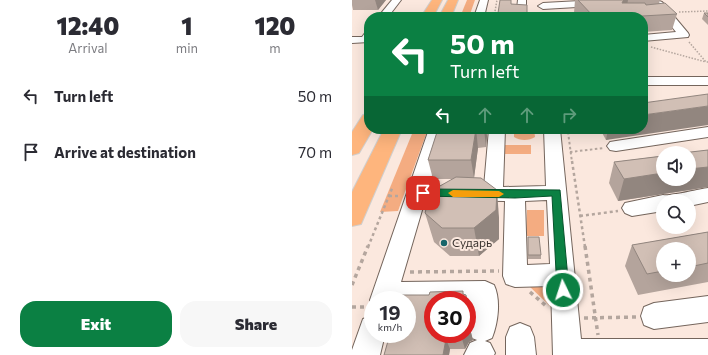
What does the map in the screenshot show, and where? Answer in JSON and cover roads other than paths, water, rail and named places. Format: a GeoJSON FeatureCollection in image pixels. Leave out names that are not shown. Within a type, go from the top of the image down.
{"type":"FeatureCollection","features":[{"type":"Feature","properties":{"kind":"main road"},"geometry":{"type":"LineString","coordinates":[[430,12],[437,0]]}},
{"type":"Feature","properties":{"kind":"main road"},"geometry":{"type":"LineString","coordinates":[[447,12],[453,0]]}},
{"type":"Feature","properties":{"kind":"main road"},"geometry":{"type":"LineString","coordinates":[[352,149],[364,128]]}},
{"type":"Feature","properties":{"kind":"main road"},"geometry":{"type":"LineString","coordinates":[[352,217],[391,134]]}},
{"type":"Feature","properties":{"kind":"street"},"geometry":{"type":"LineString","coordinates":[[387,12],[397,0]]}},
{"type":"Feature","properties":{"kind":"street"},"geometry":{"type":"LineString","coordinates":[[480,12],[484,0]]}},
{"type":"Feature","properties":{"kind":"street"},"geometry":{"type":"LineString","coordinates":[[521,12],[522,0]]}},
{"type":"Feature","properties":{"kind":"street"},"geometry":{"type":"LineString","coordinates":[[543,3],[645,0]]}},
{"type":"Feature","properties":{"kind":"street"},"geometry":{"type":"LineString","coordinates":[[648,38],[684,35],[670,16],[655,0]]}},
{"type":"Feature","properties":{"kind":"street"},"geometry":{"type":"LineString","coordinates":[[653,15],[670,16]]}},
{"type":"Feature","properties":{"kind":"street"},"geometry":{"type":"LineString","coordinates":[[352,40],[364,40]]}},
{"type":"Feature","properties":{"kind":"street"},"geometry":{"type":"LineString","coordinates":[[648,81],[708,81]]}},
{"type":"Feature","properties":{"kind":"street"},"geometry":{"type":"LineString","coordinates":[[616,146],[708,132]]}},
{"type":"Feature","properties":{"kind":"street"},"geometry":{"type":"LineString","coordinates":[[383,291],[435,134]]}},
{"type":"Feature","properties":{"kind":"street"},"geometry":{"type":"LineString","coordinates":[[498,134],[504,194],[518,273],[562,276]]}},
{"type":"Feature","properties":{"kind":"street"},"geometry":{"type":"LineString","coordinates":[[552,134],[568,354],[708,354]]}},
{"type":"Feature","properties":{"kind":"street"},"geometry":{"type":"LineString","coordinates":[[416,193],[556,193]]}},
{"type":"Feature","properties":{"kind":"street"},"geometry":{"type":"LineString","coordinates":[[696,198],[708,196]]}},
{"type":"Feature","properties":{"kind":"street"},"geometry":{"type":"LineString","coordinates":[[632,208],[656,204]]}},
{"type":"Feature","properties":{"kind":"street"},"geometry":{"type":"LineString","coordinates":[[416,298],[484,293],[480,346]]}},
{"type":"Feature","properties":{"kind":"street"},"geometry":{"type":"LineString","coordinates":[[654,316],[708,309]]}},
{"type":"Feature","properties":{"kind":"street"},"geometry":{"type":"LineString","coordinates":[[365,355],[369,343]]}},
{"type":"Feature","properties":{"kind":"place","name":"Сударь"},"geometry":{"type":"Point","coordinates":[444,243]}}]}
